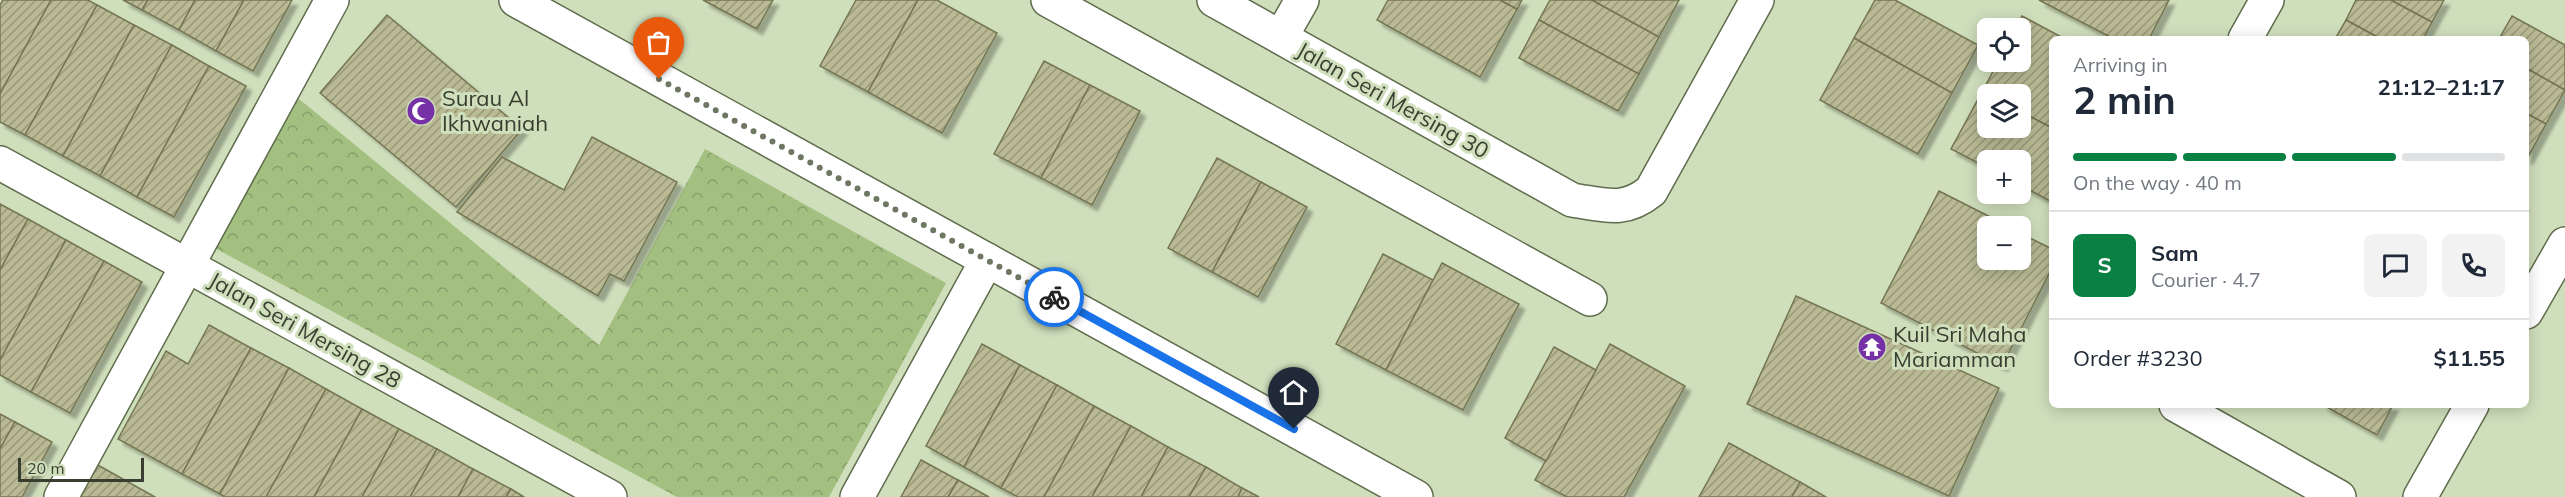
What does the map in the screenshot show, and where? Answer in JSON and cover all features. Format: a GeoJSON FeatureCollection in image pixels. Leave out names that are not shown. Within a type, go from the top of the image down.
{"type":"FeatureCollection","features":[{"type":"Feature","properties":{"kind":"street"},"geometry":{"type":"LineString","coordinates":[[61,497],[332,0]]}},
{"type":"Feature","properties":{"kind":"street"},"geometry":{"type":"LineString","coordinates":[[516,0],[1416,497]]}},
{"type":"Feature","properties":{"kind":"street"},"geometry":{"type":"LineString","coordinates":[[1048,0],[1590,299]]}},
{"type":"Feature","properties":{"kind":"street","name":"Jalan Seri Mersing 30"},"geometry":{"type":"LineString","coordinates":[[1214,0],[1572,200],[1617,207],[1637,202],[1651,191],[1757,0]]}},
{"type":"Feature","properties":{"kind":"street"},"geometry":{"type":"LineString","coordinates":[[1281,37],[1302,0]]}},
{"type":"Feature","properties":{"kind":"street"},"geometry":{"type":"LineString","coordinates":[[2248,36],[2267,0]]}},
{"type":"Feature","properties":{"kind":"street","name":"Jalan Seri Mersing 28"},"geometry":{"type":"LineString","coordinates":[[0,163],[610,497]]}},
{"type":"Feature","properties":{"kind":"street"},"geometry":{"type":"LineString","coordinates":[[2529,307],[2565,244]]}},
{"type":"Feature","properties":{"kind":"street"},"geometry":{"type":"LineString","coordinates":[[857,497],[987,260]]}},
{"type":"Feature","properties":{"kind":"street"},"geometry":{"type":"LineString","coordinates":[[2181,408],[2339,497]]}},
{"type":"Feature","properties":{"kind":"street"},"geometry":{"type":"LineString","coordinates":[[2420,497],[2470,408]]}},
{"type":"Feature","properties":{"kind":"green space"},"geometry":{"type":"Polygon","coordinates":[[[293,94],[599,345],[705,149],[946,283],[829,497],[677,497],[211,246],[293,94]]]}},
{"type":"Feature","properties":{"kind":"building"},"geometry":{"type":"Polygon","coordinates":[[[3,0],[51,0],[0,94],[0,5],[3,0]]]}},
{"type":"Feature","properties":{"kind":"building"},"geometry":{"type":"Polygon","coordinates":[[[51,0],[88,0],[97,5],[25,135],[0,122],[0,94],[51,0]]]}},
{"type":"Feature","properties":{"kind":"building"},"geometry":{"type":"Polygon","coordinates":[[[123,0],[148,0],[142,10],[123,0]]]}},
{"type":"Feature","properties":{"kind":"building"},"geometry":{"type":"Polygon","coordinates":[[[148,0],[195,0],[179,30],[142,10],[148,0]]]}},
{"type":"Feature","properties":{"kind":"building"},"geometry":{"type":"Polygon","coordinates":[[[195,0],[244,0],[216,51],[179,30],[195,0]]]}},
{"type":"Feature","properties":{"kind":"building"},"geometry":{"type":"Polygon","coordinates":[[[244,0],[292,0],[253,71],[216,51],[244,0]]]}},
{"type":"Feature","properties":{"kind":"building"},"geometry":{"type":"Polygon","coordinates":[[[703,0],[773,0],[757,29],[703,0]]]}},
{"type":"Feature","properties":{"kind":"building"},"geometry":{"type":"Polygon","coordinates":[[[856,0],[918,0],[868,92],[820,66],[856,0]]]}},
{"type":"Feature","properties":{"kind":"building"},"geometry":{"type":"Polygon","coordinates":[[[918,0],[937,0],[997,33],[942,133],[868,92],[918,0]]]}},
{"type":"Feature","properties":{"kind":"building"},"geometry":{"type":"Polygon","coordinates":[[[1388,0],[1500,0],[1517,9],[1480,77],[1377,20],[1388,0]]]}},
{"type":"Feature","properties":{"kind":"building"},"geometry":{"type":"Polygon","coordinates":[[[1500,0],[1522,0],[1517,9],[1500,0]]]}},
{"type":"Feature","properties":{"kind":"building"},"geometry":{"type":"Polygon","coordinates":[[[1550,0],[1592,0],[1659,37],[1639,74],[1539,20],[1550,0]]]}},
{"type":"Feature","properties":{"kind":"building"},"geometry":{"type":"Polygon","coordinates":[[[1592,0],[1679,0],[1659,37],[1592,0]]]}},
{"type":"Feature","properties":{"kind":"building"},"geometry":{"type":"Polygon","coordinates":[[[1875,0],[1895,0],[1977,44],[1977,47],[1952,93],[1854,38],[1875,0]]]}},
{"type":"Feature","properties":{"kind":"building"},"geometry":{"type":"Polygon","coordinates":[[[2039,0],[2169,0],[2151,36],[2108,36],[2039,0]]]}},
{"type":"Feature","properties":{"kind":"building"},"geometry":{"type":"Polygon","coordinates":[[[2356,0],[2391,0],[2432,22],[2425,36],[2375,36],[2346,20],[2356,0]]]}},
{"type":"Feature","properties":{"kind":"building"},"geometry":{"type":"Polygon","coordinates":[[[2391,0],[2444,0],[2432,22],[2391,0]]]}},
{"type":"Feature","properties":{"kind":"building"},"geometry":{"type":"Polygon","coordinates":[[[97,5],[134,25],[63,156],[25,135],[97,5]]]}},
{"type":"Feature","properties":{"kind":"building","name":"Surau Al Ikhwaniah"},"geometry":{"type":"Polygon","coordinates":[[[387,15],[522,129],[456,207],[320,93],[387,15]]]}},
{"type":"Feature","properties":{"kind":"building"},"geometry":{"type":"Polygon","coordinates":[[[2512,16],[2565,45],[2565,90],[2529,70],[2529,36],[2501,36],[2512,16]]]}},
{"type":"Feature","properties":{"kind":"building"},"geometry":{"type":"Polygon","coordinates":[[[1539,20],[1639,74],[1618,111],[1519,58],[1539,20]]]}},
{"type":"Feature","properties":{"kind":"building"},"geometry":{"type":"Polygon","coordinates":[[[2346,20],[2375,36],[2337,36],[2346,20]]]}},
{"type":"Feature","properties":{"kind":"building"},"geometry":{"type":"Polygon","coordinates":[[[2031,21],[2059,36],[2049,36],[2049,126],[2031,117],[2031,84],[1986,84],[1993,72],[2031,72],[2031,21]]]}},
{"type":"Feature","properties":{"kind":"building"},"geometry":{"type":"Polygon","coordinates":[[[134,25],[172,45],[100,176],[63,156],[134,25]]]}},
{"type":"Feature","properties":{"kind":"building"},"geometry":{"type":"Polygon","coordinates":[[[1854,38],[1952,93],[1918,154],[1820,100],[1854,38]]]}},
{"type":"Feature","properties":{"kind":"building"},"geometry":{"type":"Polygon","coordinates":[[[172,45],[209,66],[137,197],[100,176],[172,45]]]}},
{"type":"Feature","properties":{"kind":"building"},"geometry":{"type":"Polygon","coordinates":[[[1044,61],[1090,85],[1041,178],[994,154],[1044,61]]]}},
{"type":"Feature","properties":{"kind":"building"},"geometry":{"type":"Polygon","coordinates":[[[209,66],[246,86],[174,217],[137,197],[209,66]]]}},
{"type":"Feature","properties":{"kind":"building"},"geometry":{"type":"Polygon","coordinates":[[[2529,70],[2565,90],[2546,124],[2529,115],[2529,70]]]}},
{"type":"Feature","properties":{"kind":"building"},"geometry":{"type":"Polygon","coordinates":[[[1090,85],[1140,111],[1092,205],[1041,178],[1090,85]]]}},
{"type":"Feature","properties":{"kind":"building"},"geometry":{"type":"Polygon","coordinates":[[[1977,101],[1977,138],[2031,138],[2031,117],[2049,126],[2049,200],[2031,191],[2031,150],[1977,150],[1977,162],[1951,149],[1977,101]]]}},
{"type":"Feature","properties":{"kind":"building"},"geometry":{"type":"Polygon","coordinates":[[[2529,115],[2546,124],[2529,155],[2529,115]]]}},
{"type":"Feature","properties":{"kind":"building"},"geometry":{"type":"Polygon","coordinates":[[[592,137],[677,182],[624,281],[610,274],[598,296],[457,212],[502,157],[564,190],[592,137]]]}},
{"type":"Feature","properties":{"kind":"building"},"geometry":{"type":"Polygon","coordinates":[[[1217,158],[1261,182],[1212,272],[1168,248],[1217,158]]]}},
{"type":"Feature","properties":{"kind":"building"},"geometry":{"type":"Polygon","coordinates":[[[1261,182],[1307,207],[1258,297],[1212,272],[1261,182]]]}},
{"type":"Feature","properties":{"kind":"building"},"geometry":{"type":"Polygon","coordinates":[[[1939,191],[1988,216],[1977,216],[1977,270],[2031,270],[2031,238],[2049,248],[2049,274],[2002,366],[1881,303],[1939,191]]]}},
{"type":"Feature","properties":{"kind":"building"},"geometry":{"type":"Polygon","coordinates":[[[0,204],[28,219],[0,270],[0,204]]]}},
{"type":"Feature","properties":{"kind":"building"},"geometry":{"type":"Polygon","coordinates":[[[28,219],[66,240],[0,360],[0,270],[28,219]]]}},
{"type":"Feature","properties":{"kind":"building"},"geometry":{"type":"Polygon","coordinates":[[[66,240],[104,261],[31,392],[0,375],[0,360],[66,240]]]}},
{"type":"Feature","properties":{"kind":"building"},"geometry":{"type":"Polygon","coordinates":[[[1383,254],[1433,280],[1386,370],[1336,344],[1383,254]]]}},
{"type":"Feature","properties":{"kind":"building"},"geometry":{"type":"Polygon","coordinates":[[[104,261],[142,282],[70,413],[31,392],[104,261]]]}},
{"type":"Feature","properties":{"kind":"building"},"geometry":{"type":"Polygon","coordinates":[[[1442,263],[1519,304],[1463,410],[1386,370],[1442,263]]]}},
{"type":"Feature","properties":{"kind":"building"},"geometry":{"type":"Polygon","coordinates":[[[1796,296],[1999,388],[1949,496],[1747,404],[1796,296]]]}},
{"type":"Feature","properties":{"kind":"building"},"geometry":{"type":"Polygon","coordinates":[[[209,325],[251,348],[182,474],[118,439],[166,351],[188,364],[209,325]]]}},
{"type":"Feature","properties":{"kind":"building"},"geometry":{"type":"Polygon","coordinates":[[[982,344],[1020,365],[964,467],[926,446],[982,344]]]}},
{"type":"Feature","properties":{"kind":"building"},"geometry":{"type":"Polygon","coordinates":[[[1610,344],[1685,386],[1624,497],[1567,497],[1535,480],[1610,344]]]}},
{"type":"Feature","properties":{"kind":"building"},"geometry":{"type":"Polygon","coordinates":[[[1554,347],[1596,370],[1546,461],[1505,438],[1554,347]]]}},
{"type":"Feature","properties":{"kind":"building"},"geometry":{"type":"Polygon","coordinates":[[[251,348],[289,368],[220,494],[182,474],[251,348]]]}},
{"type":"Feature","properties":{"kind":"building"},"geometry":{"type":"Polygon","coordinates":[[[1020,365],[1057,385],[1001,488],[964,467],[1020,365]]]}},
{"type":"Feature","properties":{"kind":"building"},"geometry":{"type":"Polygon","coordinates":[[[289,368],[326,389],[266,497],[225,497],[220,494],[289,368]]]}},
{"type":"Feature","properties":{"kind":"building"},"geometry":{"type":"Polygon","coordinates":[[[1057,385],[1094,406],[1044,497],[1018,497],[1001,488],[1057,385]]]}},
{"type":"Feature","properties":{"kind":"building"},"geometry":{"type":"Polygon","coordinates":[[[326,389],[362,409],[314,497],[266,497],[326,389]]]}},
{"type":"Feature","properties":{"kind":"building"},"geometry":{"type":"Polygon","coordinates":[[[1094,406],[1131,426],[1092,497],[1044,497],[1094,406]]]}},
{"type":"Feature","properties":{"kind":"building"},"geometry":{"type":"Polygon","coordinates":[[[2328,408],[2391,408],[2377,435],[2328,408]]]}},
{"type":"Feature","properties":{"kind":"building"},"geometry":{"type":"Polygon","coordinates":[[[362,409],[399,429],[362,497],[314,497],[362,409]]]}},
{"type":"Feature","properties":{"kind":"building"},"geometry":{"type":"Polygon","coordinates":[[[0,414],[15,422],[0,449],[0,414]]]}},
{"type":"Feature","properties":{"kind":"building"},"geometry":{"type":"Polygon","coordinates":[[[15,422],[52,442],[22,497],[0,497],[0,449],[15,422]]]}},
{"type":"Feature","properties":{"kind":"building"},"geometry":{"type":"Polygon","coordinates":[[[1131,426],[1168,447],[1141,497],[1092,497],[1131,426]]]}},
{"type":"Feature","properties":{"kind":"building"},"geometry":{"type":"Polygon","coordinates":[[[399,429],[437,449],[410,497],[362,497],[399,429]]]}},
{"type":"Feature","properties":{"kind":"building"},"geometry":{"type":"Polygon","coordinates":[[[1729,443],[1800,482],[1792,497],[1699,497],[1729,443]]]}},
{"type":"Feature","properties":{"kind":"building"},"geometry":{"type":"Polygon","coordinates":[[[1168,447],[1206,467],[1189,497],[1141,497],[1168,447]]]}},
{"type":"Feature","properties":{"kind":"building"},"geometry":{"type":"Polygon","coordinates":[[[437,449],[473,469],[458,497],[410,497],[437,449]]]}},
{"type":"Feature","properties":{"kind":"building"},"geometry":{"type":"Polygon","coordinates":[[[921,460],[958,480],[948,497],[901,497],[921,460]]]}},
{"type":"Feature","properties":{"kind":"building"},"geometry":{"type":"Polygon","coordinates":[[[96,464],[155,497],[78,497],[96,464]]]}},
{"type":"Feature","properties":{"kind":"building"},"geometry":{"type":"Polygon","coordinates":[[[1206,467],[1242,488],[1238,497],[1189,497],[1206,467]]]}},
{"type":"Feature","properties":{"kind":"building"},"geometry":{"type":"Polygon","coordinates":[[[473,469],[511,489],[506,497],[458,497],[473,469]]]}},
{"type":"Feature","properties":{"kind":"building"},"geometry":{"type":"Polygon","coordinates":[[[958,480],[989,497],[948,497],[958,480]]]}},
{"type":"Feature","properties":{"kind":"building"},"geometry":{"type":"Polygon","coordinates":[[[1800,482],[1826,497],[1792,497],[1800,482]]]}},
{"type":"Feature","properties":{"kind":"building"},"geometry":{"type":"Polygon","coordinates":[[[1242,488],[1259,497],[1238,497],[1242,488]]]}},
{"type":"Feature","properties":{"kind":"building"},"geometry":{"type":"Polygon","coordinates":[[[511,489],[524,497],[506,497],[511,489]]]}},
{"type":"Feature","properties":{"kind":"way so far"},"geometry":{"type":"LineString","coordinates":[[659,79],[1054,297]]}},
{"type":"Feature","properties":{"kind":"place","name":"Surau Al Ikhwaniah"},"geometry":{"type":"Point","coordinates":[421,111]}},
{"type":"Feature","properties":{"kind":"place","name":"Kuil Sri Maha Mariamman"},"geometry":{"type":"Point","coordinates":[1872,347]}},
{"type":"Feature","properties":{"kind":"route"},"geometry":{"type":"LineString","coordinates":[[1054,297],[1294,429]]}}]}
